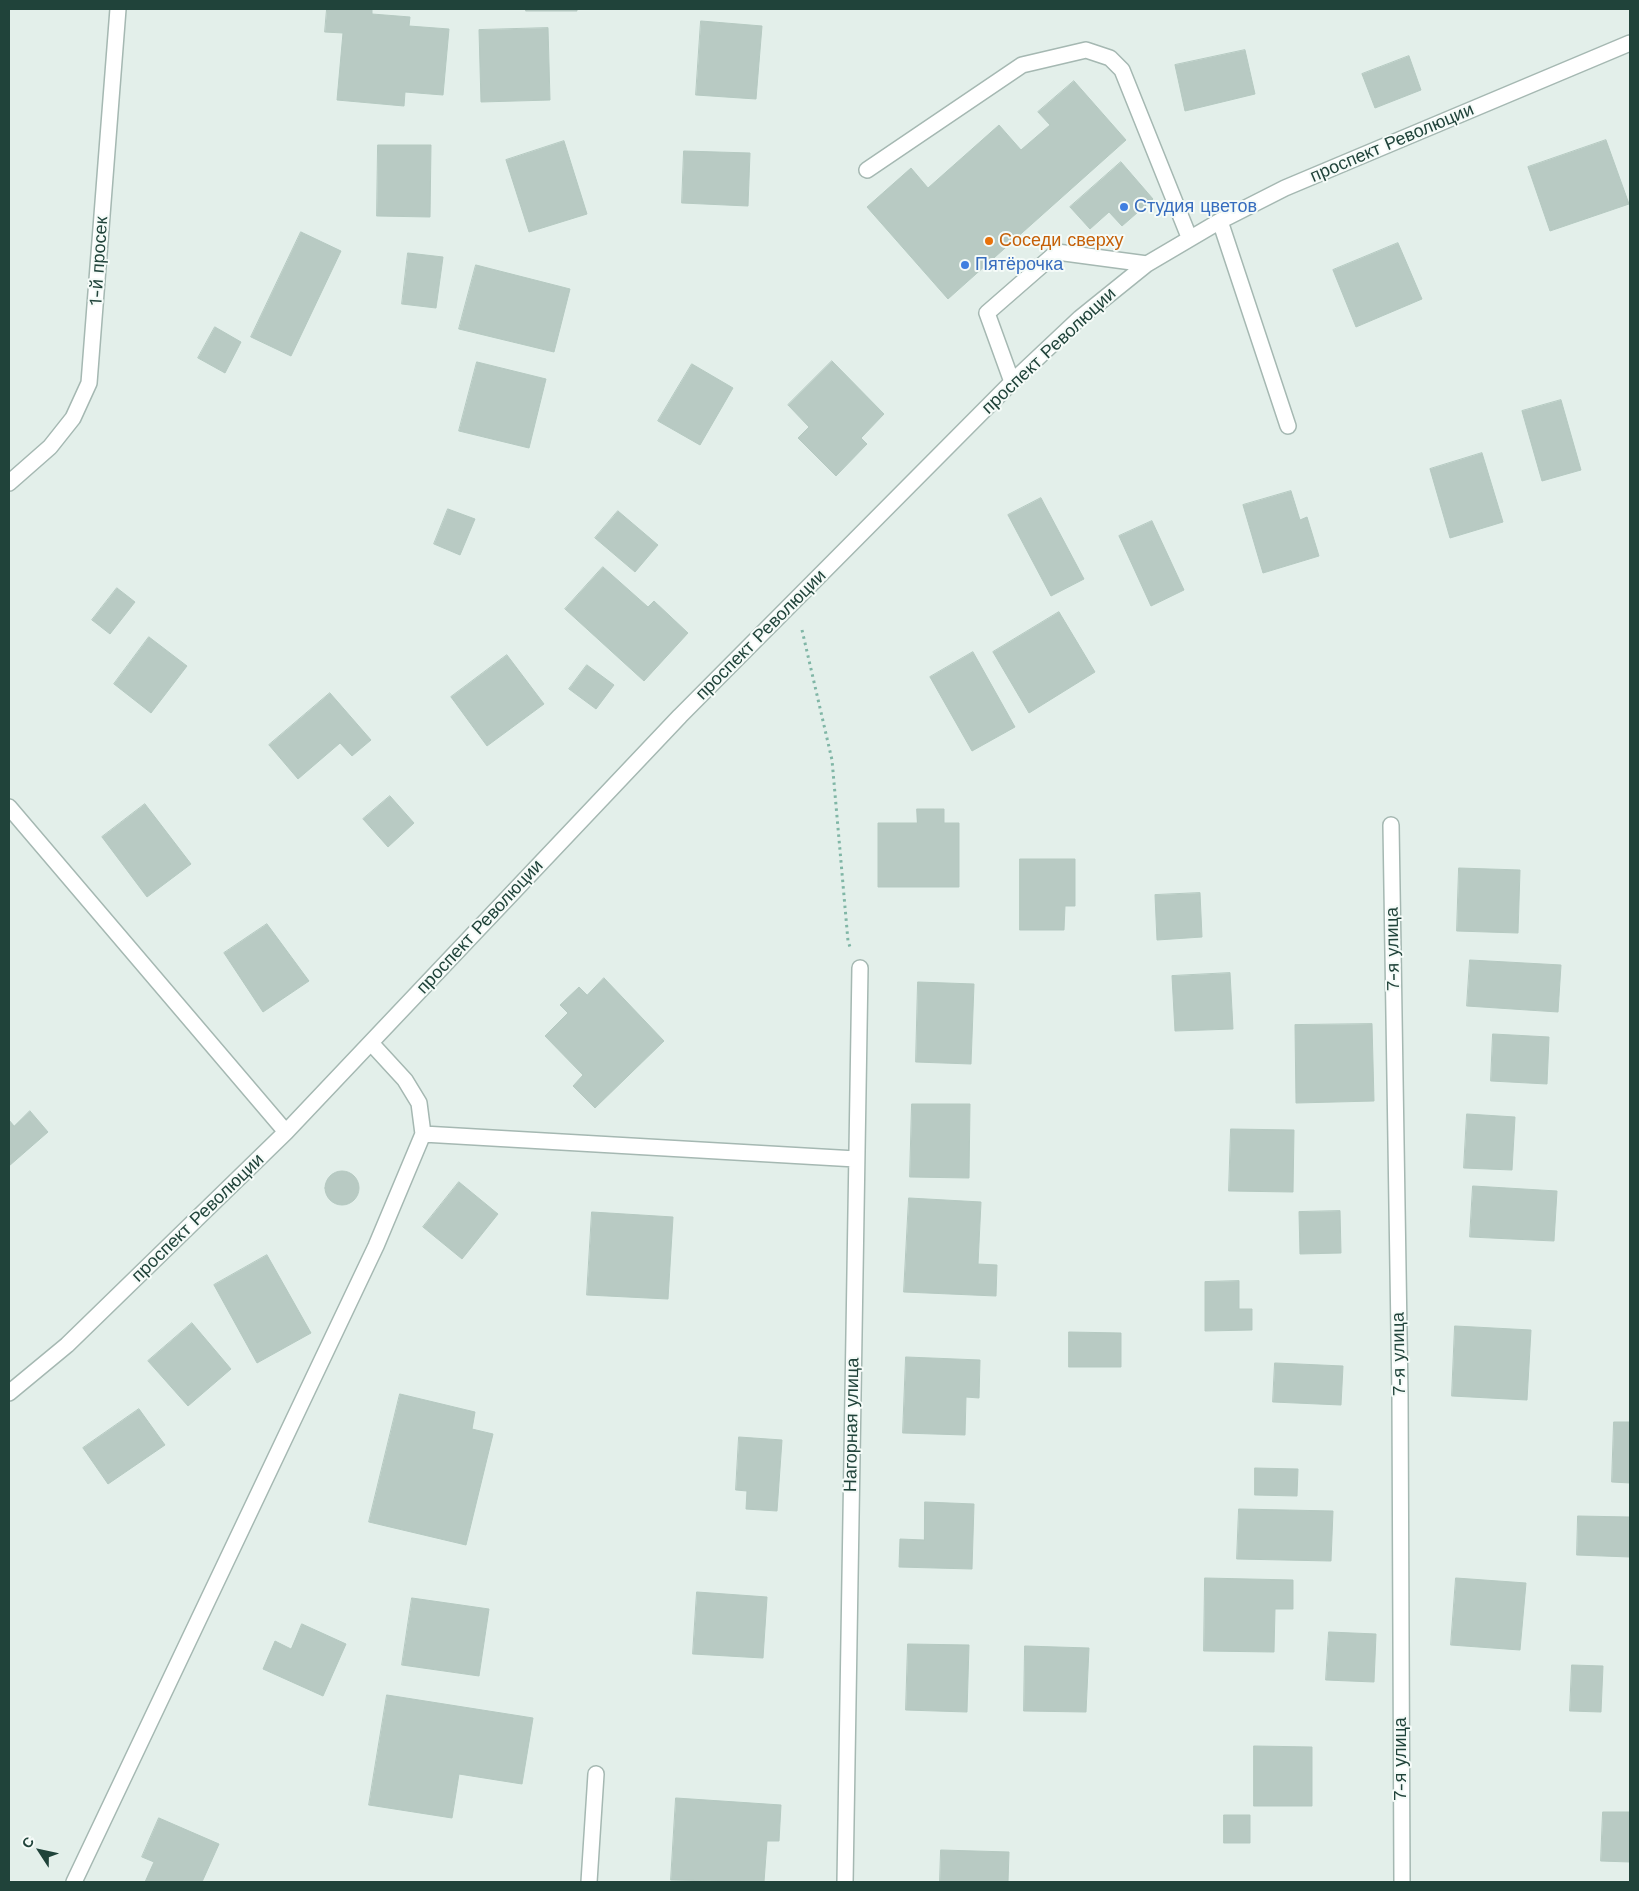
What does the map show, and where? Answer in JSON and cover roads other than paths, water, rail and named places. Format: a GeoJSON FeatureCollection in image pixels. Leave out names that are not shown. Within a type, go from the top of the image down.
{"type":"FeatureCollection","features":[{"type":"Feature","properties":{"kind":"street","name":"1-й просек"},"geometry":{"type":"LineString","coordinates":[[9,483],[50,447],[73,418],[89,383],[118,9]]}},
{"type":"Feature","properties":{"kind":"street","name":"проспект Революции"},"geometry":{"type":"LineString","coordinates":[[9,1393],[67,1345],[286,1132],[680,716],[1012,382],[1080,318],[1147,264],[1189,238],[1285,188],[1630,43]]}},
{"type":"Feature","properties":{"kind":"street"},"geometry":{"type":"LineString","coordinates":[[867,170],[1022,65],[1086,50],[1110,58],[1122,70],[1189,238]]}},
{"type":"Feature","properties":{"kind":"street"},"geometry":{"type":"LineString","coordinates":[[1220,221],[1288,426]]}},
{"type":"Feature","properties":{"kind":"street"},"geometry":{"type":"LineString","coordinates":[[1012,382],[987,313],[1057,252],[1147,264]]}},
{"type":"Feature","properties":{"kind":"street"},"geometry":{"type":"LineString","coordinates":[[9,807],[286,1132]]}},
{"type":"Feature","properties":{"kind":"street","name":"7-я улица"},"geometry":{"type":"LineString","coordinates":[[1391,825],[1400,1396],[1402,1882]]}},
{"type":"Feature","properties":{"kind":"street","name":"Нагорная улица"},"geometry":{"type":"LineString","coordinates":[[845,1882],[860,968]]}},
{"type":"Feature","properties":{"kind":"street"},"geometry":{"type":"LineString","coordinates":[[74,1882],[372,1254],[422,1134],[419,1103],[405,1080],[371,1043]]}},
{"type":"Feature","properties":{"kind":"street"},"geometry":{"type":"LineString","coordinates":[[422,1134],[856,1159]]}},
{"type":"Feature","properties":{"kind":"street"},"geometry":{"type":"LineString","coordinates":[[589,1882],[596,1774]]}},
{"type":"Feature","properties":{"kind":"place","name":"Студия цветов"},"geometry":{"type":"Point","coordinates":[1124,207]}},
{"type":"Feature","properties":{"kind":"place","name":"Соседи сверху"},"geometry":{"type":"Point","coordinates":[989,241]}},
{"type":"Feature","properties":{"kind":"place","name":"Пятёрочка"},"geometry":{"type":"Point","coordinates":[965,265]}}]}
